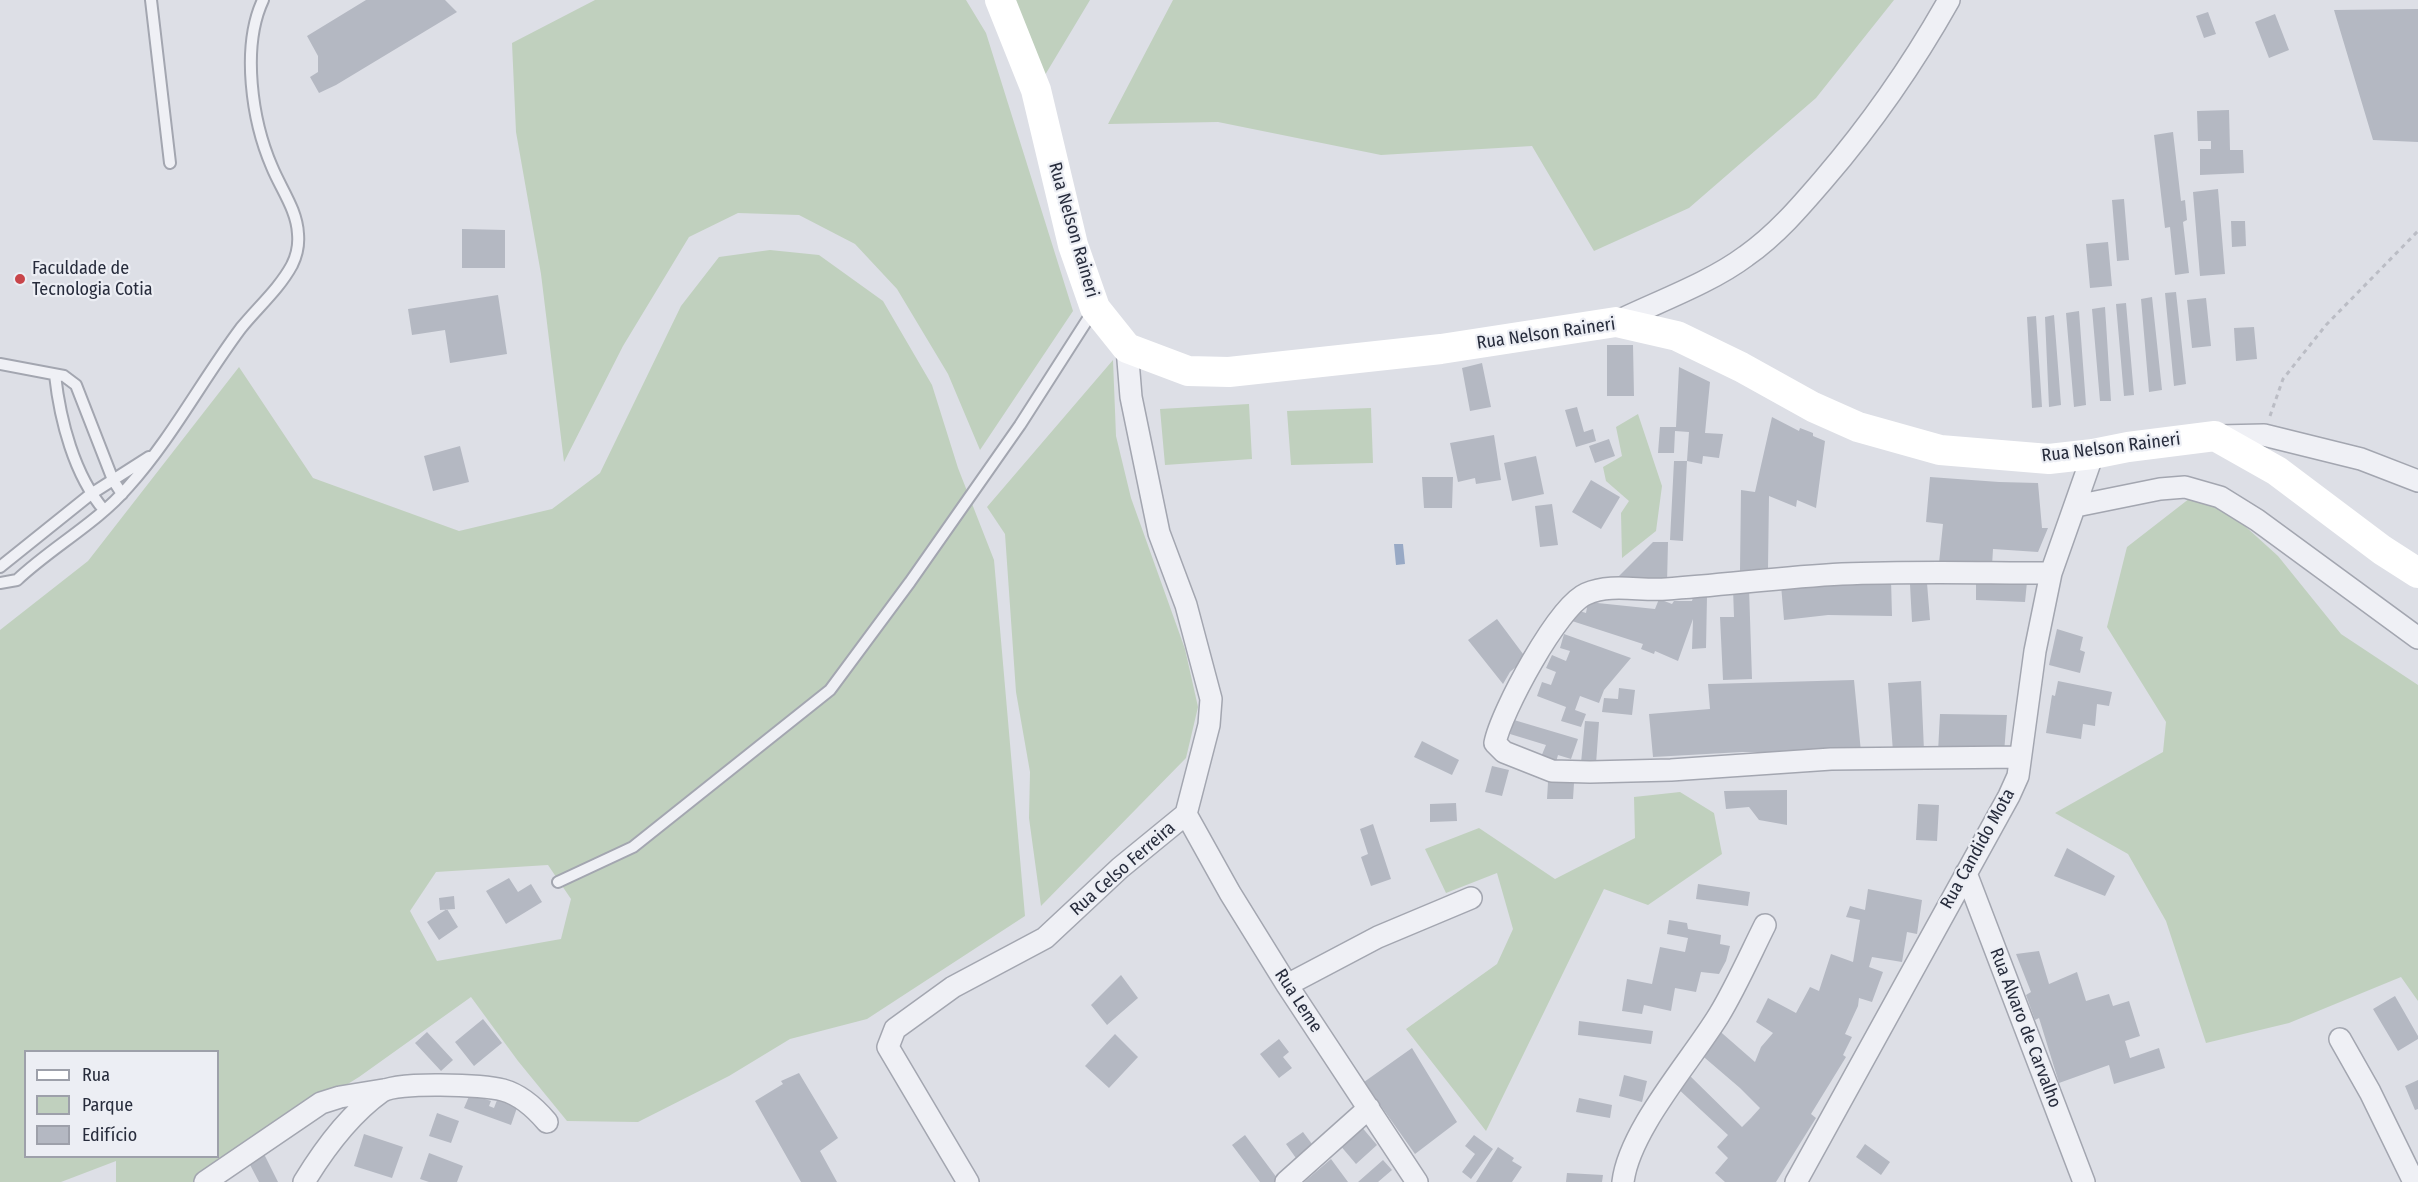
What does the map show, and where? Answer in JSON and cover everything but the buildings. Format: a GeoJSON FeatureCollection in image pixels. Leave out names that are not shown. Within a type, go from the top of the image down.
{"type":"FeatureCollection","features":[{"type":"Feature","properties":{"kind":"main road","name":"Rua Nelson Raineri"},"geometry":{"type":"LineString","coordinates":[[1000,0],[1036,90],[1073,244],[1095,309],[1127,348],[1188,371],[1229,372],[1441,349],[1616,322],[1677,336],[1858,427],[1940,450],[2049,459],[2215,436]]}},
{"type":"Feature","properties":{"kind":"main road"},"geometry":{"type":"LineString","coordinates":[[2215,436],[2277,471],[2382,550],[2418,573]]}},
{"type":"Feature","properties":{"kind":"street"},"geometry":{"type":"LineString","coordinates":[[1616,322],[1723,270],[1772,237],[1843,156],[1891,93],[1949,0]]}},
{"type":"Feature","properties":{"kind":"street","name":"Rua Celso Ferreira"},"geometry":{"type":"LineString","coordinates":[[968,1182],[888,1047],[895,1029],[954,987],[1045,938],[1120,868],[1186,814],[1209,725],[1211,699],[1186,605],[1159,533],[1131,397],[1127,348]]}},
{"type":"Feature","properties":{"kind":"street"},"geometry":{"type":"LineString","coordinates":[[2215,436],[2264,435],[2361,459],[2418,482]]}},
{"type":"Feature","properties":{"kind":"street","name":"Rua Candido Mota"},"geometry":{"type":"LineString","coordinates":[[1796,1182],[2018,776],[2035,651],[2051,573],[2093,454]]}},
{"type":"Feature","properties":{"kind":"street"},"geometry":{"type":"LineString","coordinates":[[2076,506],[2160,489],[2185,487],[2220,497],[2257,520],[2418,638]]}},
{"type":"Feature","properties":{"kind":"street"},"geometry":{"type":"LineString","coordinates":[[2020,757],[1831,759],[1661,770],[1552,771],[1504,753],[1495,743],[1498,728],[1530,666],[1560,619],[1583,595],[1595,591],[1606,588],[1665,589],[1840,574],[2051,573]]}},
{"type":"Feature","properties":{"kind":"street","name":"Rua Leme"},"geometry":{"type":"LineString","coordinates":[[1186,814],[1230,893],[1287,986],[1417,1182]]}},
{"type":"Feature","properties":{"kind":"street","name":"Rua Alvaro de Carvalho"},"geometry":{"type":"LineString","coordinates":[[1966,873],[2084,1182]]}},
{"type":"Feature","properties":{"kind":"street"},"geometry":{"type":"LineString","coordinates":[[1287,986],[1378,937],[1471,898]]}},
{"type":"Feature","properties":{"kind":"street"},"geometry":{"type":"LineString","coordinates":[[1623,1182],[1624,1173],[1644,1128],[1720,1013],[1765,925]]}},
{"type":"Feature","properties":{"kind":"street"},"geometry":{"type":"LineString","coordinates":[[2340,1039],[2370,1092],[2414,1182]]}},
{"type":"Feature","properties":{"kind":"street"},"geometry":{"type":"LineString","coordinates":[[205,1182],[321,1104],[340,1097],[439,1084],[504,1090],[534,1107],[547,1122]]}},
{"type":"Feature","properties":{"kind":"street"},"geometry":{"type":"LineString","coordinates":[[304,1182],[322,1152],[346,1125],[383,1090]]}},
{"type":"Feature","properties":{"kind":"street"},"geometry":{"type":"LineString","coordinates":[[1286,1182],[1369,1108]]}},
{"type":"Feature","properties":{"kind":"lane"},"geometry":{"type":"LineString","coordinates":[[151,0],[170,163]]}},
{"type":"Feature","properties":{"kind":"lane"},"geometry":{"type":"LineString","coordinates":[[0,583],[7,584],[17,580],[122,494],[156,452],[242,327],[279,284],[292,264],[299,247],[298,232],[294,214],[271,166],[259,126],[251,55],[252,35],[263,0]]}},
{"type":"Feature","properties":{"kind":"lane"},"geometry":{"type":"LineString","coordinates":[[558,882],[633,847],[830,690],[910,582],[1020,425],[1095,309]]}},
{"type":"Feature","properties":{"kind":"lane"},"geometry":{"type":"LineString","coordinates":[[0,364],[64,376],[76,385],[113,480],[122,494]]}},
{"type":"Feature","properties":{"kind":"lane"},"geometry":{"type":"LineString","coordinates":[[55,375],[75,460],[91,494],[104,510]]}},
{"type":"Feature","properties":{"kind":"lane"},"geometry":{"type":"LineString","coordinates":[[0,567],[91,494],[156,452]]}},
{"type":"Feature","properties":{"kind":"path"},"geometry":{"type":"LineString","coordinates":[[2264,435],[2283,379],[2326,325],[2418,231]]}},
{"type":"Feature","properties":{"kind":"green space"},"geometry":{"type":"Polygon","coordinates":[[[595,0],[966,0],[986,33],[1073,311],[980,450],[948,374],[897,289],[855,244],[799,215],[738,213],[689,237],[623,346],[564,462],[541,274],[516,132],[512,43],[595,0]]]}},
{"type":"Feature","properties":{"kind":"green space"},"geometry":{"type":"Polygon","coordinates":[[[1000,0],[1090,0],[1036,90],[1000,0]]]}},
{"type":"Feature","properties":{"kind":"green space"},"geometry":{"type":"Polygon","coordinates":[[[1173,0],[1894,0],[1816,98],[1689,208],[1594,251],[1532,146],[1381,155],[1218,122],[1108,124],[1173,0]]]}},
{"type":"Feature","properties":{"kind":"green space"},"geometry":{"type":"Polygon","coordinates":[[[770,250],[819,255],[883,301],[932,385],[958,468],[994,560],[1025,916],[867,1019],[790,1039],[729,1076],[638,1122],[567,1121],[518,1061],[471,997],[359,1077],[251,1144],[195,1182],[116,1182],[116,1161],[61,1182],[0,1182],[0,630],[88,561],[239,367],[313,478],[459,531],[552,509],[600,473],[681,306],[719,257],[770,250]],[[548,865],[436,872],[410,911],[437,961],[561,939],[571,899],[548,865]]]}},
{"type":"Feature","properties":{"kind":"green space"},"geometry":{"type":"Polygon","coordinates":[[[1113,360],[1116,436],[1131,498],[1185,649],[1198,707],[1186,758],[1041,906],[1029,818],[1030,772],[1016,692],[1005,534],[987,507],[1113,360]]]}},
{"type":"Feature","properties":{"kind":"green space"},"geometry":{"type":"Polygon","coordinates":[[[1249,404],[1252,459],[1165,465],[1160,409],[1249,404]]]}},
{"type":"Feature","properties":{"kind":"green space"},"geometry":{"type":"Polygon","coordinates":[[[1371,408],[1373,463],[1291,465],[1287,411],[1371,408]]]}},
{"type":"Feature","properties":{"kind":"green space"},"geometry":{"type":"Polygon","coordinates":[[[1638,414],[1662,486],[1656,531],[1622,558],[1621,513],[1629,501],[1606,481],[1603,467],[1622,456],[1616,427],[1638,414]]]}},
{"type":"Feature","properties":{"kind":"green space"},"geometry":{"type":"Polygon","coordinates":[[[2203,488],[2278,556],[2341,634],[2418,685],[2418,1001],[2401,977],[2289,1023],[2206,1043],[2166,921],[2128,854],[2055,813],[2163,752],[2166,722],[2107,627],[2127,547],[2203,488]]]}},
{"type":"Feature","properties":{"kind":"green space"},"geometry":{"type":"Polygon","coordinates":[[[1680,792],[1714,813],[1722,854],[1648,905],[1604,889],[1486,1131],[1406,1029],[1497,964],[1513,929],[1497,873],[1446,893],[1425,849],[1479,828],[1555,879],[1635,838],[1634,797],[1680,792]]]}},
{"type":"Feature","properties":{"kind":"water"},"geometry":{"type":"Polygon","coordinates":[[[1394,544],[1403,544],[1405,564],[1396,565],[1394,544]]]}},
{"type":"Feature","properties":{"kind":"place","name":"Faculdade de Tecnologia Cotia"},"geometry":{"type":"Point","coordinates":[20,279]}}]}
